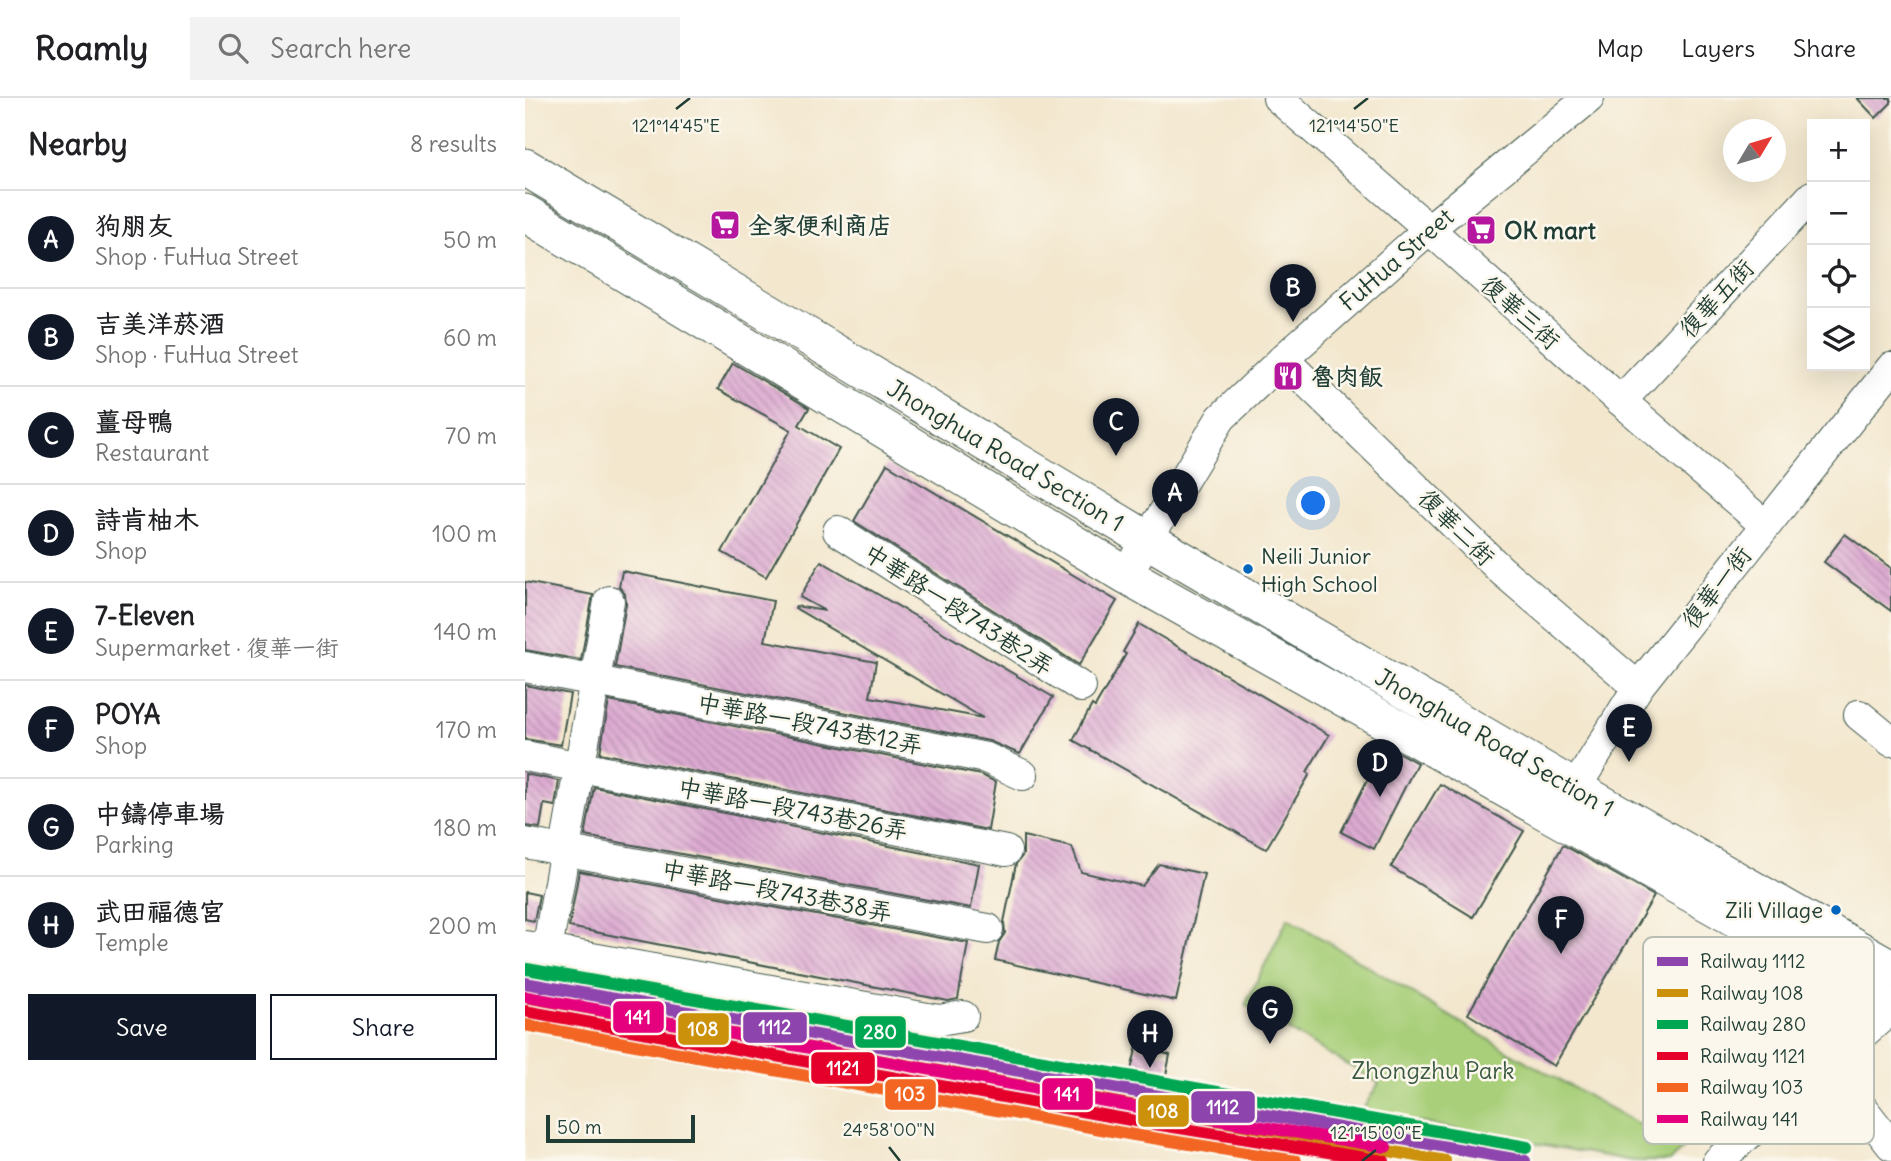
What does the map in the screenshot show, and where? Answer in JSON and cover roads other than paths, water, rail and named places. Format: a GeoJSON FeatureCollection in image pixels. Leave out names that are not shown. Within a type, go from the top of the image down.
{"type":"FeatureCollection","features":[{"type":"Feature","properties":{"kind":"main road","name":"Jhonghua Road Section 1"},"geometry":{"type":"LineString","coordinates":[[525,167],[1148,540],[1779,937]]}},
{"type":"Feature","properties":{"kind":"main road","name":"Jhonghua Road Section 1"},"geometry":{"type":"LineString","coordinates":[[525,213],[1126,575],[1830,937]]}},
{"type":"Feature","properties":{"kind":"main road","name":"Jhonghua Road Section 1"},"geometry":{"type":"LineString","coordinates":[[1874,959],[1891,968]]}},
{"type":"Feature","properties":{"kind":"main road","name":"Jhonghua Road Section 1"},"geometry":{"type":"LineString","coordinates":[[1874,996],[1891,1007]]}},
{"type":"Feature","properties":{"kind":"street","name":"復華三街"},"geometry":{"type":"LineString","coordinates":[[1277,98],[1765,526]]}},
{"type":"Feature","properties":{"kind":"street","name":"FuHua Street"},"geometry":{"type":"LineString","coordinates":[[1126,575],[1221,418],[1429,229],[1589,98]]}},
{"type":"Feature","properties":{"kind":"street","name":"復華五街"},"geometry":{"type":"LineString","coordinates":[[1621,401],[1807,200]]}},
{"type":"Feature","properties":{"kind":"street","name":"復華二街"},"geometry":{"type":"LineString","coordinates":[[1283,359],[1501,570],[1638,687]]}},
{"type":"Feature","properties":{"kind":"street","name":"復華一街"},"geometry":{"type":"LineString","coordinates":[[1566,803],[1638,687],[1891,368]]}},
{"type":"Feature","properties":{"kind":"street","name":"中華路一段743巷2弄"},"geometry":{"type":"LineString","coordinates":[[838,531],[1081,687]]}},
{"type":"Feature","properties":{"kind":"street"},"geometry":{"type":"LineString","coordinates":[[609,601],[565,850],[536,948],[939,1020],[963,1016]]}},
{"type":"Feature","properties":{"kind":"street","name":"中華路一段743巷12弄"},"geometry":{"type":"LineString","coordinates":[[525,667],[986,758],[1023,775]]}},
{"type":"Feature","properties":{"kind":"street"},"geometry":{"type":"LineString","coordinates":[[1859,715],[1891,741]]}},
{"type":"Feature","properties":{"kind":"street","name":"中華路一段743巷26弄"},"geometry":{"type":"LineString","coordinates":[[525,756],[1006,850]]}},
{"type":"Feature","properties":{"kind":"street","name":"中華路一段743巷38弄"},"geometry":{"type":"LineString","coordinates":[[525,843],[988,929]]}},
{"type":"Feature","properties":{"kind":"street"},"geometry":{"type":"LineString","coordinates":[[1874,1022],[1891,1007]]}},
{"type":"Feature","properties":{"kind":"street"},"geometry":{"type":"LineString","coordinates":[[1874,1123],[1891,1145]]}},
{"type":"Feature","properties":{"kind":"street"},"geometry":{"type":"LineString","coordinates":[[1718,1161],[1737,1144]]}},
{"type":"Feature","properties":{"kind":"rail line","name":"280"},"geometry":{"type":"LineString","coordinates":[[527,969],[1527,1147]]}},
{"type":"Feature","properties":{"kind":"rail line","name":"1112"},"geometry":{"type":"LineString","coordinates":[[525,983],[1525,1161]]}},
{"type":"Feature","properties":{"kind":"rail line","name":"108"},"geometry":{"type":"LineString","coordinates":[[525,997],[1445,1161]]}},
{"type":"Feature","properties":{"kind":"rail line","name":"141"},"geometry":{"type":"LineString","coordinates":[[527,997],[1138,1107],[1386,1147]]}},
{"type":"Feature","properties":{"kind":"rail line","name":"1121"},"geometry":{"type":"LineString","coordinates":[[525,1011],[1136,1121],[1384,1161]]}},
{"type":"Feature","properties":{"kind":"rail line","name":"103"},"geometry":{"type":"LineString","coordinates":[[525,1025],[1134,1135],[1296,1161]]}},
{"type":"Feature","properties":{"kind":"place","name":"全家便利商店"},"geometry":{"type":"Point","coordinates":[725,225]}},
{"type":"Feature","properties":{"kind":"place","name":"OK mart"},"geometry":{"type":"Point","coordinates":[1481,230]}},
{"type":"Feature","properties":{"kind":"place","name":"吉美洋菸酒"},"geometry":{"type":"Point","coordinates":[1293,322]}},
{"type":"Feature","properties":{"kind":"place","name":"魯肉飯"},"geometry":{"type":"Point","coordinates":[1288,376]}},
{"type":"Feature","properties":{"kind":"place","name":"薑母鴨"},"geometry":{"type":"Point","coordinates":[1116,456]}},
{"type":"Feature","properties":{"kind":"place","name":"狗朋友"},"geometry":{"type":"Point","coordinates":[1175,527]}},
{"type":"Feature","properties":{"kind":"place","name":"Neili Junior High School"},"geometry":{"type":"Point","coordinates":[1248,569]}},
{"type":"Feature","properties":{"kind":"place","name":"7-Eleven"},"geometry":{"type":"Point","coordinates":[1629,762]}},
{"type":"Feature","properties":{"kind":"place","name":"詩肯柚木"},"geometry":{"type":"Point","coordinates":[1380,797]}},
{"type":"Feature","properties":{"kind":"place","name":"Zili Village"},"geometry":{"type":"Point","coordinates":[1836,910]}},
{"type":"Feature","properties":{"kind":"place","name":"POYA"},"geometry":{"type":"Point","coordinates":[1561,954]}},
{"type":"Feature","properties":{"kind":"place","name":"中鑄停車場"},"geometry":{"type":"Point","coordinates":[1270,1044]}},
{"type":"Feature","properties":{"kind":"place","name":"武田福德宮"},"geometry":{"type":"Point","coordinates":[1150,1068]}},
{"type":"Feature","properties":{"kind":"park label","name":"Zhongzhu Park"},"geometry":{"type":"Point","coordinates":[1433,1070]}}]}
